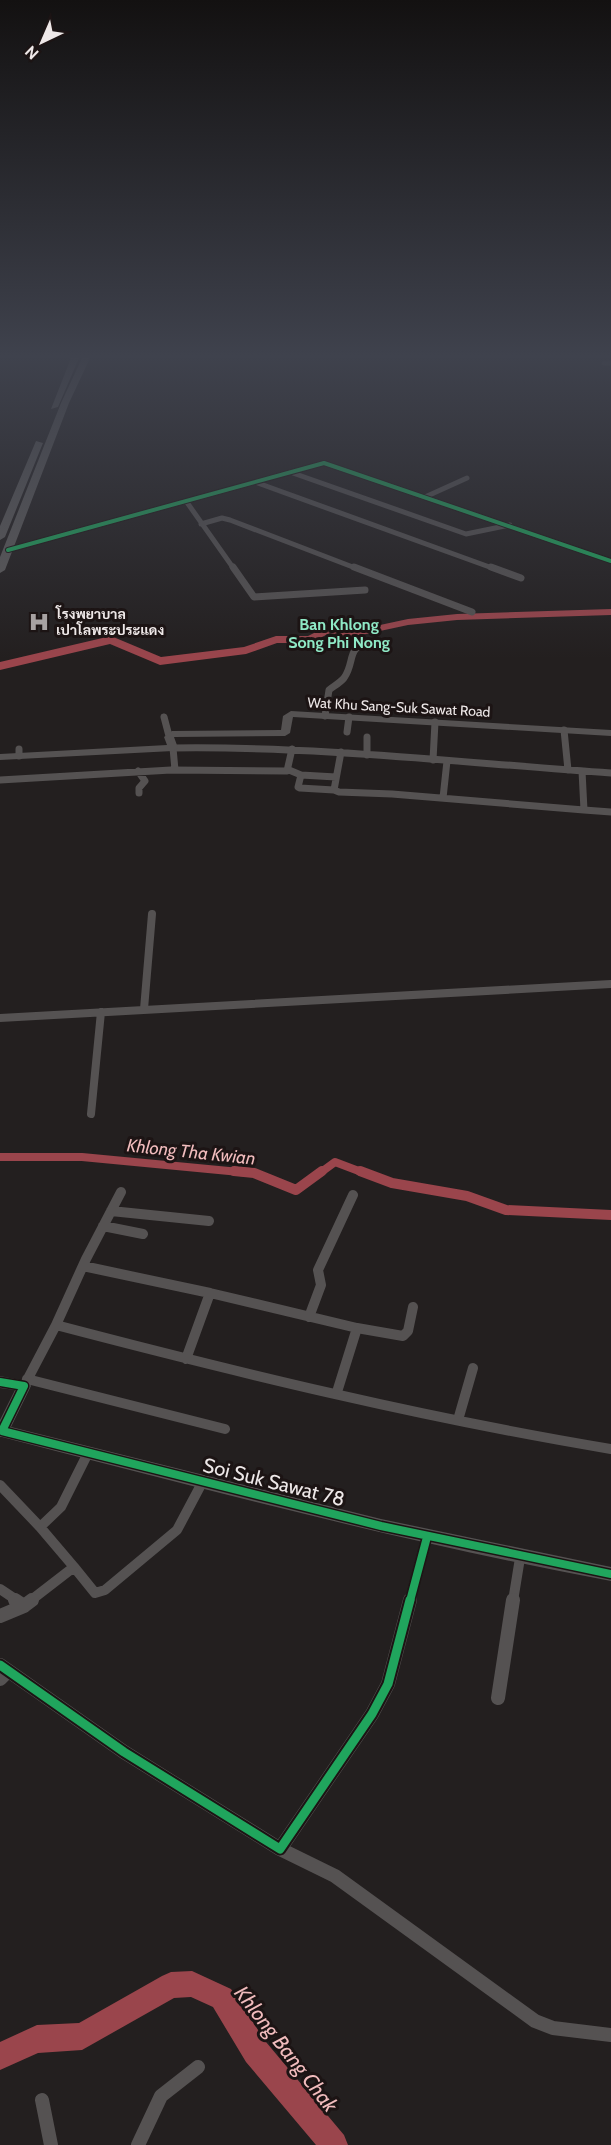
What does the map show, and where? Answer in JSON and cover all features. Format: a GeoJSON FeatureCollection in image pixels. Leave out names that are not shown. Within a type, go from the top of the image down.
{"type":"FeatureCollection","features":[{"type":"Feature","properties":{"kind":"main road"},"geometry":{"type":"LineString","coordinates":[[0,537],[33,458]]}},
{"type":"Feature","properties":{"kind":"main road"},"geometry":{"type":"LineString","coordinates":[[0,570],[44,458]]}},
{"type":"Feature","properties":{"kind":"street"},"geometry":{"type":"LineString","coordinates":[[8,550],[324,463],[611,561]]}},
{"type":"Feature","properties":{"kind":"street"},"geometry":{"type":"LineString","coordinates":[[288,472],[466,534],[510,525]]}},
{"type":"Feature","properties":{"kind":"street"},"geometry":{"type":"LineString","coordinates":[[425,497],[466,478]]}},
{"type":"Feature","properties":{"kind":"street"},"geometry":{"type":"LineString","coordinates":[[255,482],[520,578]]}},
{"type":"Feature","properties":{"kind":"street"},"geometry":{"type":"LineString","coordinates":[[186,501],[254,597],[365,590]]}},
{"type":"Feature","properties":{"kind":"street"},"geometry":{"type":"LineString","coordinates":[[201,524],[222,518],[230,520],[472,612]]}},
{"type":"Feature","properties":{"kind":"street"},"geometry":{"type":"LineString","coordinates":[[325,716],[329,690],[344,679],[358,644],[371,642]]}},
{"type":"Feature","properties":{"kind":"street","name":"Wat Khu Sang-Suk Sawat Road"},"geometry":{"type":"LineString","coordinates":[[285,733],[288,716],[291,714],[611,733]]}},
{"type":"Feature","properties":{"kind":"street"},"geometry":{"type":"LineString","coordinates":[[164,717],[175,753],[175,770]]}},
{"type":"Feature","properties":{"kind":"street"},"geometry":{"type":"LineString","coordinates":[[347,732],[349,717]]}},
{"type":"Feature","properties":{"kind":"street"},"geometry":{"type":"LineString","coordinates":[[433,760],[435,722]]}},
{"type":"Feature","properties":{"kind":"street"},"geometry":{"type":"LineString","coordinates":[[564,730],[568,770]]}},
{"type":"Feature","properties":{"kind":"street"},"geometry":{"type":"LineString","coordinates":[[170,736],[285,733],[289,748],[289,770]]}},
{"type":"Feature","properties":{"kind":"street"},"geometry":{"type":"LineString","coordinates":[[367,737],[367,754]]}},
{"type":"Feature","properties":{"kind":"street"},"geometry":{"type":"LineString","coordinates":[[0,757],[19,752],[289,748],[611,773]]}},
{"type":"Feature","properties":{"kind":"street"},"geometry":{"type":"LineString","coordinates":[[334,790],[341,752]]}},
{"type":"Feature","properties":{"kind":"street"},"geometry":{"type":"LineString","coordinates":[[443,798],[447,761]]}},
{"type":"Feature","properties":{"kind":"street"},"geometry":{"type":"LineString","coordinates":[[0,780],[175,770],[289,770],[301,775],[336,777]]}},
{"type":"Feature","properties":{"kind":"street"},"geometry":{"type":"LineString","coordinates":[[138,771],[145,781],[139,788],[139,793]]}},
{"type":"Feature","properties":{"kind":"street"},"geometry":{"type":"LineString","coordinates":[[582,771],[584,810]]}},
{"type":"Feature","properties":{"kind":"street"},"geometry":{"type":"LineString","coordinates":[[301,775],[298,787],[300,788],[611,812]]}},
{"type":"Feature","properties":{"kind":"street"},"geometry":{"type":"LineString","coordinates":[[144,1009],[152,914]]}},
{"type":"Feature","properties":{"kind":"street"},"geometry":{"type":"LineString","coordinates":[[0,1018],[611,984]]}},
{"type":"Feature","properties":{"kind":"street"},"geometry":{"type":"LineString","coordinates":[[91,1114],[101,1012]]}},
{"type":"Feature","properties":{"kind":"street"},"geometry":{"type":"LineString","coordinates":[[26,1382],[121,1192]]}},
{"type":"Feature","properties":{"kind":"street"},"geometry":{"type":"LineString","coordinates":[[309,1317],[321,1285],[318,1270],[353,1195]]}},
{"type":"Feature","properties":{"kind":"street"},"geometry":{"type":"LineString","coordinates":[[111,1211],[209,1221]]}},
{"type":"Feature","properties":{"kind":"street"},"geometry":{"type":"LineString","coordinates":[[103,1226],[143,1234]]}},
{"type":"Feature","properties":{"kind":"street"},"geometry":{"type":"LineString","coordinates":[[83,1266],[357,1328],[404,1336],[408,1331],[414,1308]]}},
{"type":"Feature","properties":{"kind":"street"},"geometry":{"type":"LineString","coordinates":[[186,1359],[210,1293]]}},
{"type":"Feature","properties":{"kind":"street"},"geometry":{"type":"LineString","coordinates":[[56,1325],[186,1359],[507,1432],[611,1449]]}},
{"type":"Feature","properties":{"kind":"street"},"geometry":{"type":"LineString","coordinates":[[336,1392],[357,1328]]}},
{"type":"Feature","properties":{"kind":"street"},"geometry":{"type":"LineString","coordinates":[[458,1420],[473,1368]]}},
{"type":"Feature","properties":{"kind":"street"},"geometry":{"type":"LineString","coordinates":[[0,1382],[26,1382],[225,1429]]}},
{"type":"Feature","properties":{"kind":"street","name":"Soi Suk Sawat 78"},"geometry":{"type":"LineString","coordinates":[[26,1382],[1,1433],[427,1538],[611,1574]]}},
{"type":"Feature","properties":{"kind":"street"},"geometry":{"type":"LineString","coordinates":[[40,1527],[61,1507],[88,1453]]}},
{"type":"Feature","properties":{"kind":"street"},"geometry":{"type":"LineString","coordinates":[[0,1485],[40,1527],[95,1593],[100,1593],[177,1530],[203,1481]]}},
{"type":"Feature","properties":{"kind":"street"},"geometry":{"type":"LineString","coordinates":[[280,1849],[372,1714],[388,1684],[427,1538]]}},
{"type":"Feature","properties":{"kind":"street"},"geometry":{"type":"LineString","coordinates":[[498,1698],[520,1558]]}},
{"type":"Feature","properties":{"kind":"street"},"geometry":{"type":"LineString","coordinates":[[0,1616],[24,1606],[74,1567]]}},
{"type":"Feature","properties":{"kind":"street"},"geometry":{"type":"LineString","coordinates":[[0,1589],[24,1606]]}},
{"type":"Feature","properties":{"kind":"street"},"geometry":{"type":"LineString","coordinates":[[3,1672],[124,1752],[280,1849],[335,1876],[535,2021],[553,2028],[611,2035]]}},
{"type":"Feature","properties":{"kind":"street"},"geometry":{"type":"LineString","coordinates":[[138,2145],[161,2096],[198,2067]]}},
{"type":"Feature","properties":{"kind":"street"},"geometry":{"type":"LineString","coordinates":[[42,2100],[51,2145]]}},
{"type":"Feature","properties":{"kind":"waterway"},"geometry":{"type":"LineString","coordinates":[[0,666],[111,640],[160,661],[246,650],[276,640],[310,639],[328,629],[352,634],[408,622],[457,617],[611,612]]}},
{"type":"Feature","properties":{"kind":"waterway","name":"Khlong Tha Kwian"},"geometry":{"type":"LineString","coordinates":[[0,1157],[82,1157],[250,1173]]}},
{"type":"Feature","properties":{"kind":"waterway","name":"Khlong Tha Kwian"},"geometry":{"type":"LineString","coordinates":[[320,1173],[335,1162],[364,1173]]}},
{"type":"Feature","properties":{"kind":"waterway","name":"Khlong Tha Kwian"},"geometry":{"type":"LineString","coordinates":[[234,1171],[254,1173],[296,1190],[322,1171]]}},
{"type":"Feature","properties":{"kind":"waterway","name":"Khlong Tha Kwian"},"geometry":{"type":"LineString","coordinates":[[360,1171],[392,1183],[467,1196],[506,1210],[611,1215]]}},
{"type":"Feature","properties":{"kind":"waterway","name":"Khlong Bang Chak"},"geometry":{"type":"LineString","coordinates":[[0,2056],[37,2039],[82,2036],[171,1985],[192,1984],[222,1998],[256,2052],[334,2145]]}},
{"type":"Feature","properties":{"kind":"cycle path"},"geometry":{"type":"LineString","coordinates":[[8,550],[324,463],[611,561]]}},
{"type":"Feature","properties":{"kind":"cycle path"},"geometry":{"type":"LineString","coordinates":[[0,1382],[24,1386],[2,1431],[381,1526],[534,1560],[611,1574]]}},
{"type":"Feature","properties":{"kind":"cycle path"},"geometry":{"type":"LineString","coordinates":[[0,1665],[124,1752],[280,1849],[372,1714],[388,1684],[427,1537]]}},
{"type":"Feature","properties":{"kind":"place","name":"โรงพยาบาล เปาโลพระประแดง"},"geometry":{"type":"Point","coordinates":[39,622]}},
{"type":"Feature","properties":{"kind":"district","name":"Ban Khlong Song Phi Nong"},"geometry":{"type":"Point","coordinates":[339,633]}}]}
